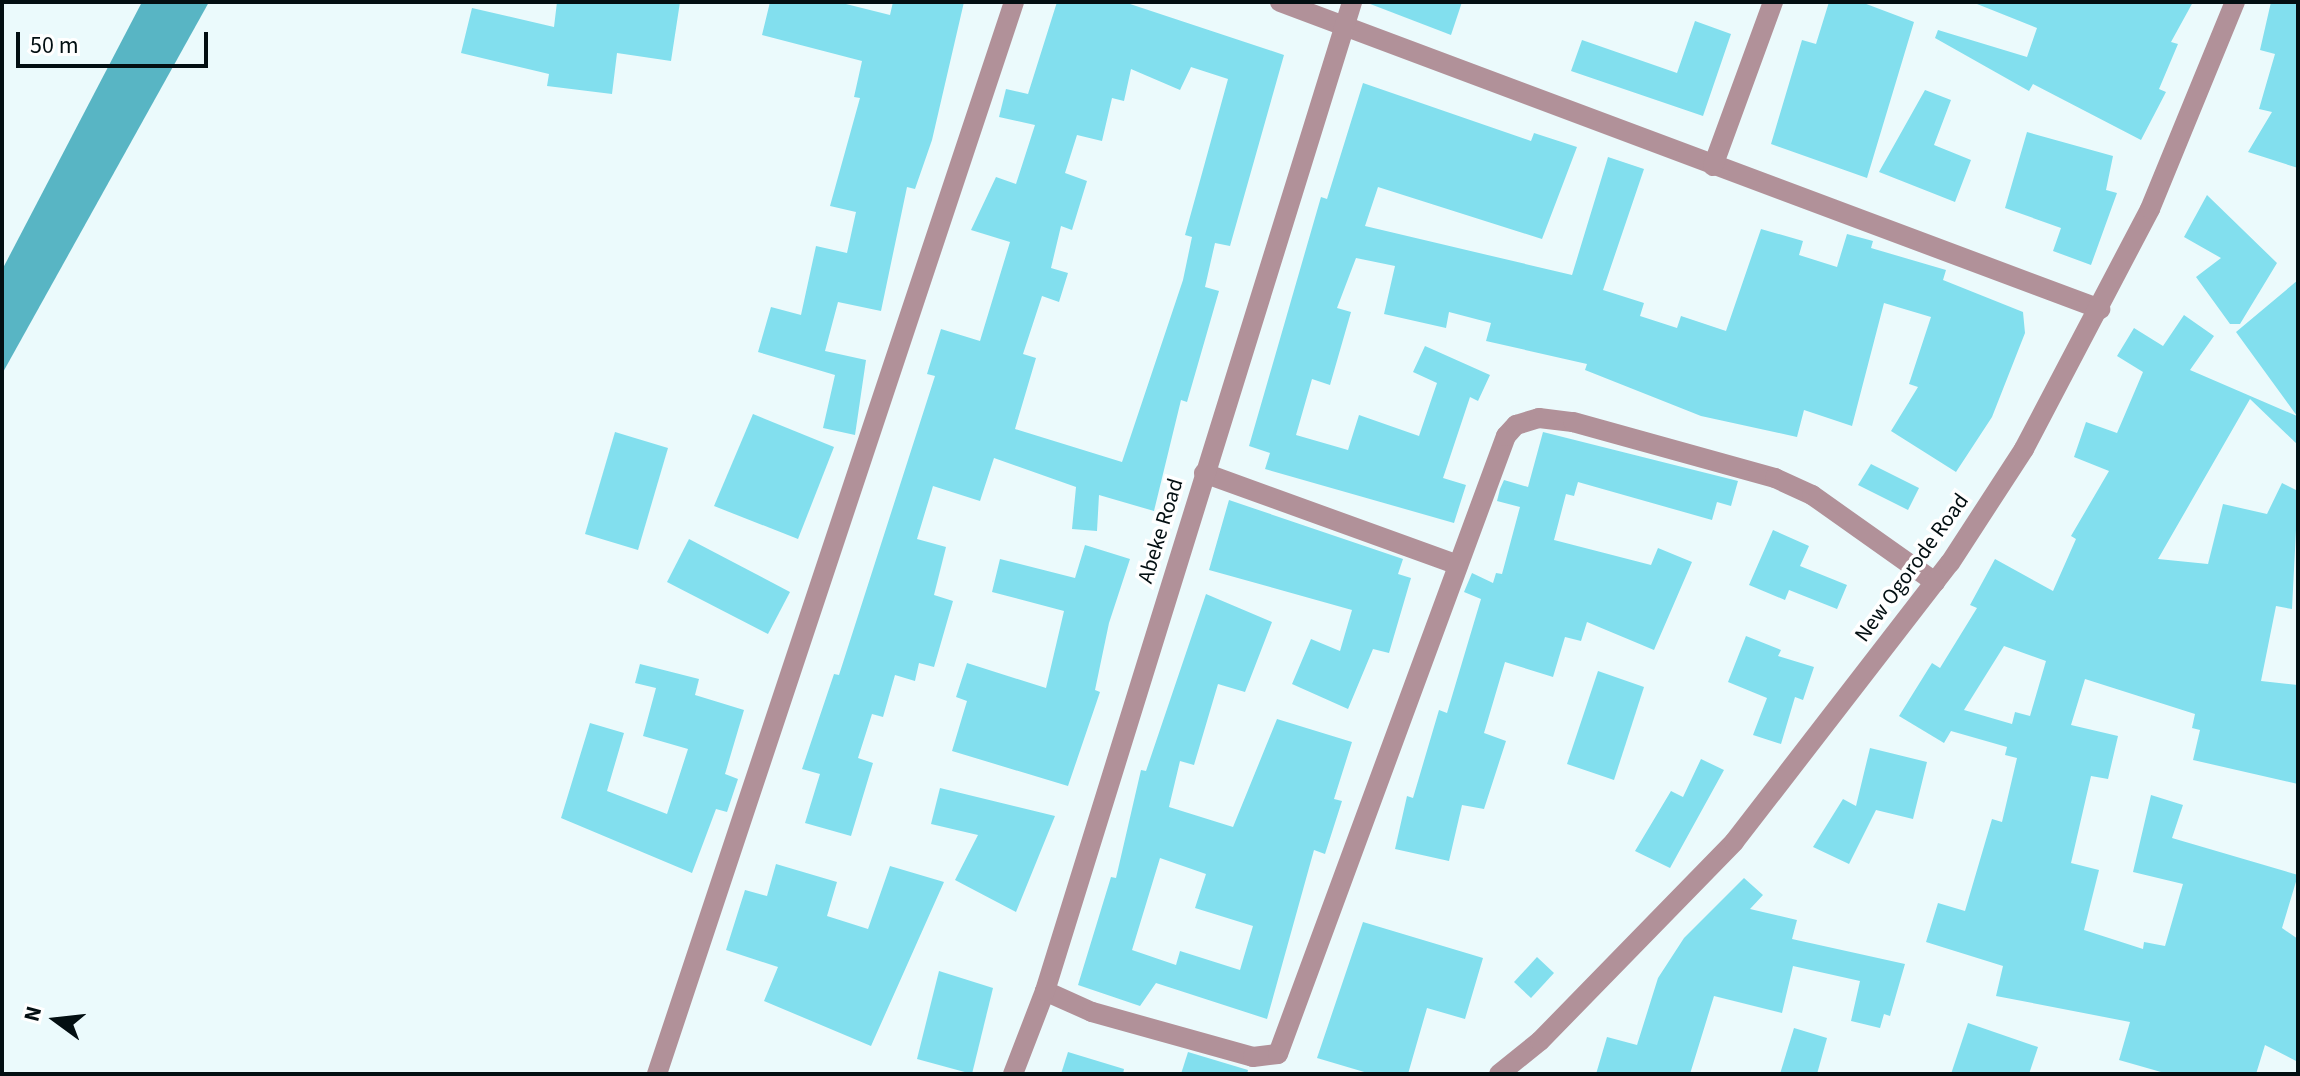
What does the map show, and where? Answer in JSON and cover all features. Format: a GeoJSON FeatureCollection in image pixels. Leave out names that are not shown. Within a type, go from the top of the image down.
{"type":"FeatureCollection","features":[{"type":"Feature","properties":{"kind":"street"},"geometry":{"type":"LineString","coordinates":[[657,1074],[1014,2]]}},
{"type":"Feature","properties":{"kind":"street"},"geometry":{"type":"LineString","coordinates":[[1280,2],[1346,22],[1713,166],[2100,309]]}},
{"type":"Feature","properties":{"kind":"street","name":"Abeke Road"},"geometry":{"type":"LineString","coordinates":[[1013,1074],[1045,991],[1352,2]]}},
{"type":"Feature","properties":{"kind":"street"},"geometry":{"type":"LineString","coordinates":[[1713,166],[1773,2]]}},
{"type":"Feature","properties":{"kind":"street","name":"New Ogorode Road"},"geometry":{"type":"LineString","coordinates":[[1499,1074],[1540,1041],[1734,842],[1935,582],[2024,449],[2100,309],[2150,209],[2235,2]]}},
{"type":"Feature","properties":{"kind":"street"},"geometry":{"type":"LineString","coordinates":[[1045,991],[1092,1012],[1253,1057],[1278,1054],[1506,436],[1539,418],[1573,422],[1775,478],[1812,495],[1935,582]]}},
{"type":"Feature","properties":{"kind":"street"},"geometry":{"type":"LineString","coordinates":[[1204,473],[1458,565]]}},
{"type":"Feature","properties":{"kind":"water"},"geometry":{"type":"Polygon","coordinates":[[[142,2],[209,2],[2,374],[2,270],[142,2]]]}},
{"type":"Feature","properties":{"kind":"building"},"geometry":{"type":"Polygon","coordinates":[[[557,2],[680,2],[671,61],[617,53],[612,94],[547,86],[549,74],[461,53],[472,8],[554,27],[557,2]]]}},
{"type":"Feature","properties":{"kind":"building"},"geometry":{"type":"Polygon","coordinates":[[[770,2],[838,2],[890,15],[893,2],[964,2],[932,140],[915,189],[907,187],[881,311],[838,302],[825,351],[866,360],[855,435],[823,428],[835,375],[758,352],[771,307],[801,315],[816,246],[847,253],[856,212],[830,206],[860,98],[854,97],[862,61],[762,35],[770,2]]]}},
{"type":"Feature","properties":{"kind":"building"},"geometry":{"type":"Polygon","coordinates":[[[1057,2],[1124,2],[1284,55],[1230,246],[1215,243],[1205,287],[1219,291],[1187,402],[1181,400],[1154,511],[1099,495],[1097,531],[1072,529],[1076,487],[994,458],[980,501],[933,486],[917,539],[946,547],[934,595],[953,601],[934,667],[919,663],[915,681],[895,675],[883,717],[872,714],[858,758],[873,763],[851,836],[805,823],[820,774],[802,769],[834,674],[839,675],[935,376],[927,374],[941,329],[980,341],[1010,242],[971,230],[996,177],[1016,184],[1035,125],[999,117],[1006,89],[1028,94],[1057,2]],[[1191,67],[1180,90],[1131,69],[1124,101],[1112,98],[1102,141],[1077,135],[1065,173],[1087,181],[1072,230],[1061,226],[1051,268],[1068,273],[1059,302],[1042,296],[1023,354],[1036,358],[1015,429],[1122,462],[1183,280],[1192,237],[1185,235],[1228,79],[1191,67]]]}},
{"type":"Feature","properties":{"kind":"building"},"geometry":{"type":"Polygon","coordinates":[[[1365,2],[1462,2],[1451,35],[1365,2]]]}},
{"type":"Feature","properties":{"kind":"building"},"geometry":{"type":"Polygon","coordinates":[[[1829,2],[1861,2],[1914,22],[1867,178],[1771,144],[1802,40],[1816,44],[1829,2]]]}},
{"type":"Feature","properties":{"kind":"building"},"geometry":{"type":"Polygon","coordinates":[[[1972,2],[2193,2],[2171,42],[2178,44],[2159,89],[2166,92],[2141,140],[2033,84],[2029,91],[1935,38],[1938,30],[2027,57],[2037,28],[1972,2]]]}},
{"type":"Feature","properties":{"kind":"building"},"geometry":{"type":"Polygon","coordinates":[[[2271,2],[2298,2],[2298,168],[2248,152],[2272,112],[2259,109],[2275,54],[2260,50],[2271,2]]]}},
{"type":"Feature","properties":{"kind":"building"},"geometry":{"type":"Polygon","coordinates":[[[1695,21],[1731,34],[1703,116],[1571,71],[1582,40],[1677,73],[1695,21]]]}},
{"type":"Feature","properties":{"kind":"building"},"geometry":{"type":"Polygon","coordinates":[[[1363,83],[1531,141],[1534,133],[1577,147],[1542,239],[1378,187],[1365,226],[1572,275],[1608,157],[1644,169],[1603,290],[1644,303],[1640,316],[1677,328],[1681,316],[1726,331],[1761,229],[1803,241],[1799,255],[1837,267],[1847,234],[1873,241],[1871,248],[1946,270],[1943,280],[2023,312],[2025,333],[1992,417],[1956,472],[1891,431],[1918,387],[1909,384],[1931,317],[1884,303],[1852,426],[1804,410],[1797,437],[1701,416],[1585,370],[1587,364],[1486,341],[1491,323],[1449,312],[1446,328],[1384,314],[1395,266],[1356,258],[1337,308],[1351,312],[1330,385],[1312,379],[1296,435],[1348,450],[1359,415],[1419,436],[1437,383],[1413,372],[1425,346],[1490,375],[1478,401],[1470,397],[1443,478],[1466,485],[1454,523],[1265,469],[1270,453],[1249,446],[1321,197],[1327,199],[1363,83]]]}},
{"type":"Feature","properties":{"kind":"building"},"geometry":{"type":"Polygon","coordinates":[[[1925,90],[1951,100],[1934,145],[1971,160],[1955,202],[1879,172],[1925,90]]]}},
{"type":"Feature","properties":{"kind":"building"},"geometry":{"type":"Polygon","coordinates":[[[2027,132],[2113,156],[2106,190],[2117,193],[2091,265],[2053,251],[2061,228],[2005,208],[2027,132]]]}},
{"type":"Feature","properties":{"kind":"building"},"geometry":{"type":"Polygon","coordinates":[[[2207,195],[2277,263],[2240,324],[2230,324],[2196,277],[2221,258],[2184,237],[2207,195]]]}},
{"type":"Feature","properties":{"kind":"building"},"geometry":{"type":"Polygon","coordinates":[[[2298,280],[2298,445],[2250,399],[2158,559],[2208,564],[2223,504],[2267,514],[2282,483],[2298,491],[2292,609],[2276,606],[2261,681],[2298,685],[2298,784],[2193,760],[2200,730],[2192,728],[2195,714],[2085,679],[2071,725],[2118,736],[2108,779],[2091,776],[2071,863],[2099,870],[2084,930],[2143,949],[2144,942],[2165,946],[2183,884],[2133,872],[2151,795],[2183,805],[2172,838],[2298,875],[2282,928],[2298,939],[2298,1062],[2265,1045],[2256,1074],[2168,1074],[2119,1060],[2130,1022],[1996,996],[2003,966],[1926,942],[1938,903],[1965,911],[1992,819],[2002,822],[2017,758],[2005,755],[2007,747],[1951,731],[1944,743],[1899,716],[1932,663],[1940,668],[1977,608],[1970,605],[1995,559],[2053,591],[2076,539],[2071,536],[2109,471],[2074,457],[2086,422],[2117,433],[2143,372],[2117,356],[2134,328],[2163,346],[2184,315],[2214,336],[2190,370],[2297,416],[2236,332],[2298,280]],[[2004,646],[1964,710],[2012,724],[2015,712],[2030,716],[2046,661],[2004,646]]]}},
{"type":"Feature","properties":{"kind":"building"},"geometry":{"type":"Polygon","coordinates":[[[753,414],[834,447],[798,539],[714,506],[753,414]]]}},
{"type":"Feature","properties":{"kind":"building"},"geometry":{"type":"Polygon","coordinates":[[[615,432],[668,448],[638,550],[585,534],[615,432]]]}},
{"type":"Feature","properties":{"kind":"building"},"geometry":{"type":"Polygon","coordinates":[[[1543,432],[1738,481],[1731,506],[1717,502],[1712,520],[1578,482],[1574,496],[1566,494],[1554,540],[1651,565],[1658,548],[1692,562],[1654,650],[1587,622],[1581,641],[1565,637],[1553,677],[1505,662],[1484,733],[1506,741],[1484,809],[1462,805],[1449,861],[1395,849],[1407,796],[1413,798],[1439,710],[1447,713],[1481,599],[1464,592],[1472,573],[1493,583],[1496,573],[1502,574],[1520,507],[1497,501],[1500,489],[1504,480],[1528,487],[1543,432]]]}},
{"type":"Feature","properties":{"kind":"building"},"geometry":{"type":"Polygon","coordinates":[[[1871,464],[1919,488],[1908,510],[1858,485],[1871,464]]]}},
{"type":"Feature","properties":{"kind":"building"},"geometry":{"type":"Polygon","coordinates":[[[1229,500],[1403,559],[1398,574],[1411,578],[1389,653],[1373,649],[1348,709],[1292,684],[1311,639],[1340,651],[1352,610],[1209,570],[1229,500]]]}},
{"type":"Feature","properties":{"kind":"building"},"geometry":{"type":"Polygon","coordinates":[[[1773,530],[1809,546],[1800,566],[1847,585],[1837,609],[1789,590],[1785,600],[1749,585],[1773,530]]]}},
{"type":"Feature","properties":{"kind":"building"},"geometry":{"type":"Polygon","coordinates":[[[689,539],[790,592],[768,634],[667,582],[689,539]]]}},
{"type":"Feature","properties":{"kind":"building"},"geometry":{"type":"Polygon","coordinates":[[[1085,545],[1130,559],[1109,623],[1095,690],[1100,692],[1068,786],[952,751],[967,701],[956,697],[967,663],[1046,688],[1064,611],[992,592],[1000,559],[1075,578],[1085,545]]]}},
{"type":"Feature","properties":{"kind":"building"},"geometry":{"type":"Polygon","coordinates":[[[1206,594],[1272,622],[1245,692],[1218,684],[1194,765],[1180,761],[1169,807],[1233,827],[1277,719],[1352,742],[1334,799],[1342,801],[1325,854],[1314,850],[1267,1019],[1156,983],[1140,1006],[1078,985],[1111,877],[1116,878],[1141,770],[1146,771],[1206,594]],[[1160,858],[1132,950],[1176,965],[1180,951],[1240,970],[1253,926],[1195,908],[1206,874],[1160,858]]]}},
{"type":"Feature","properties":{"kind":"building"},"geometry":{"type":"Polygon","coordinates":[[[1746,636],[1781,650],[1778,656],[1814,667],[1803,700],[1795,697],[1781,744],[1753,735],[1767,698],[1728,682],[1746,636]]]}},
{"type":"Feature","properties":{"kind":"building"},"geometry":{"type":"Polygon","coordinates":[[[640,664],[699,679],[695,695],[744,710],[725,774],[738,779],[727,812],[716,809],[692,873],[561,818],[590,723],[624,733],[607,791],[667,814],[688,749],[643,736],[656,688],[635,683],[640,664]]]}},
{"type":"Feature","properties":{"kind":"building"},"geometry":{"type":"Polygon","coordinates":[[[1598,671],[1644,687],[1614,780],[1567,764],[1598,671]]]}},
{"type":"Feature","properties":{"kind":"building"},"geometry":{"type":"Polygon","coordinates":[[[1870,748],[1927,762],[1913,819],[1876,810],[1849,864],[1813,847],[1843,799],[1856,806],[1870,748]]]}},
{"type":"Feature","properties":{"kind":"building"},"geometry":{"type":"Polygon","coordinates":[[[1701,759],[1724,770],[1670,868],[1635,851],[1671,791],[1683,797],[1701,759]]]}},
{"type":"Feature","properties":{"kind":"building"},"geometry":{"type":"Polygon","coordinates":[[[940,788],[1055,816],[1016,912],[955,880],[978,835],[931,824],[940,788]]]}},
{"type":"Feature","properties":{"kind":"building"},"geometry":{"type":"Polygon","coordinates":[[[776,864],[837,882],[827,916],[868,929],[890,866],[944,882],[871,1046],[764,1001],[778,967],[726,950],[745,890],[767,896],[776,864]]]}},
{"type":"Feature","properties":{"kind":"building"},"geometry":{"type":"Polygon","coordinates":[[[1744,878],[1763,895],[1750,909],[1797,920],[1792,939],[1905,964],[1890,1016],[1884,1014],[1880,1028],[1851,1021],[1860,981],[1793,966],[1782,1013],[1714,996],[1690,1074],[1596,1074],[1607,1037],[1637,1045],[1658,978],[1684,938],[1744,878]]]}},
{"type":"Feature","properties":{"kind":"building"},"geometry":{"type":"Polygon","coordinates":[[[1363,922],[1483,958],[1465,1019],[1427,1008],[1408,1074],[1371,1074],[1317,1058],[1363,922]]]}},
{"type":"Feature","properties":{"kind":"building"},"geometry":{"type":"Polygon","coordinates":[[[1537,957],[1554,973],[1531,998],[1514,982],[1537,957]]]}},
{"type":"Feature","properties":{"kind":"building"},"geometry":{"type":"Polygon","coordinates":[[[939,971],[993,988],[972,1074],[917,1059],[939,971]]]}},
{"type":"Feature","properties":{"kind":"building"},"geometry":{"type":"Polygon","coordinates":[[[1968,1023],[2038,1047],[2029,1074],[1951,1074],[1968,1023]]]}},
{"type":"Feature","properties":{"kind":"building"},"geometry":{"type":"Polygon","coordinates":[[[1794,1028],[1827,1038],[1817,1074],[1780,1074],[1794,1028]]]}},
{"type":"Feature","properties":{"kind":"building"},"geometry":{"type":"Polygon","coordinates":[[[1068,1052],[1124,1069],[1123,1074],[1061,1074],[1068,1052]]]}},
{"type":"Feature","properties":{"kind":"building"},"geometry":{"type":"Polygon","coordinates":[[[1188,1052],[1248,1070],[1247,1074],[1181,1074],[1188,1052]]]}}]}
